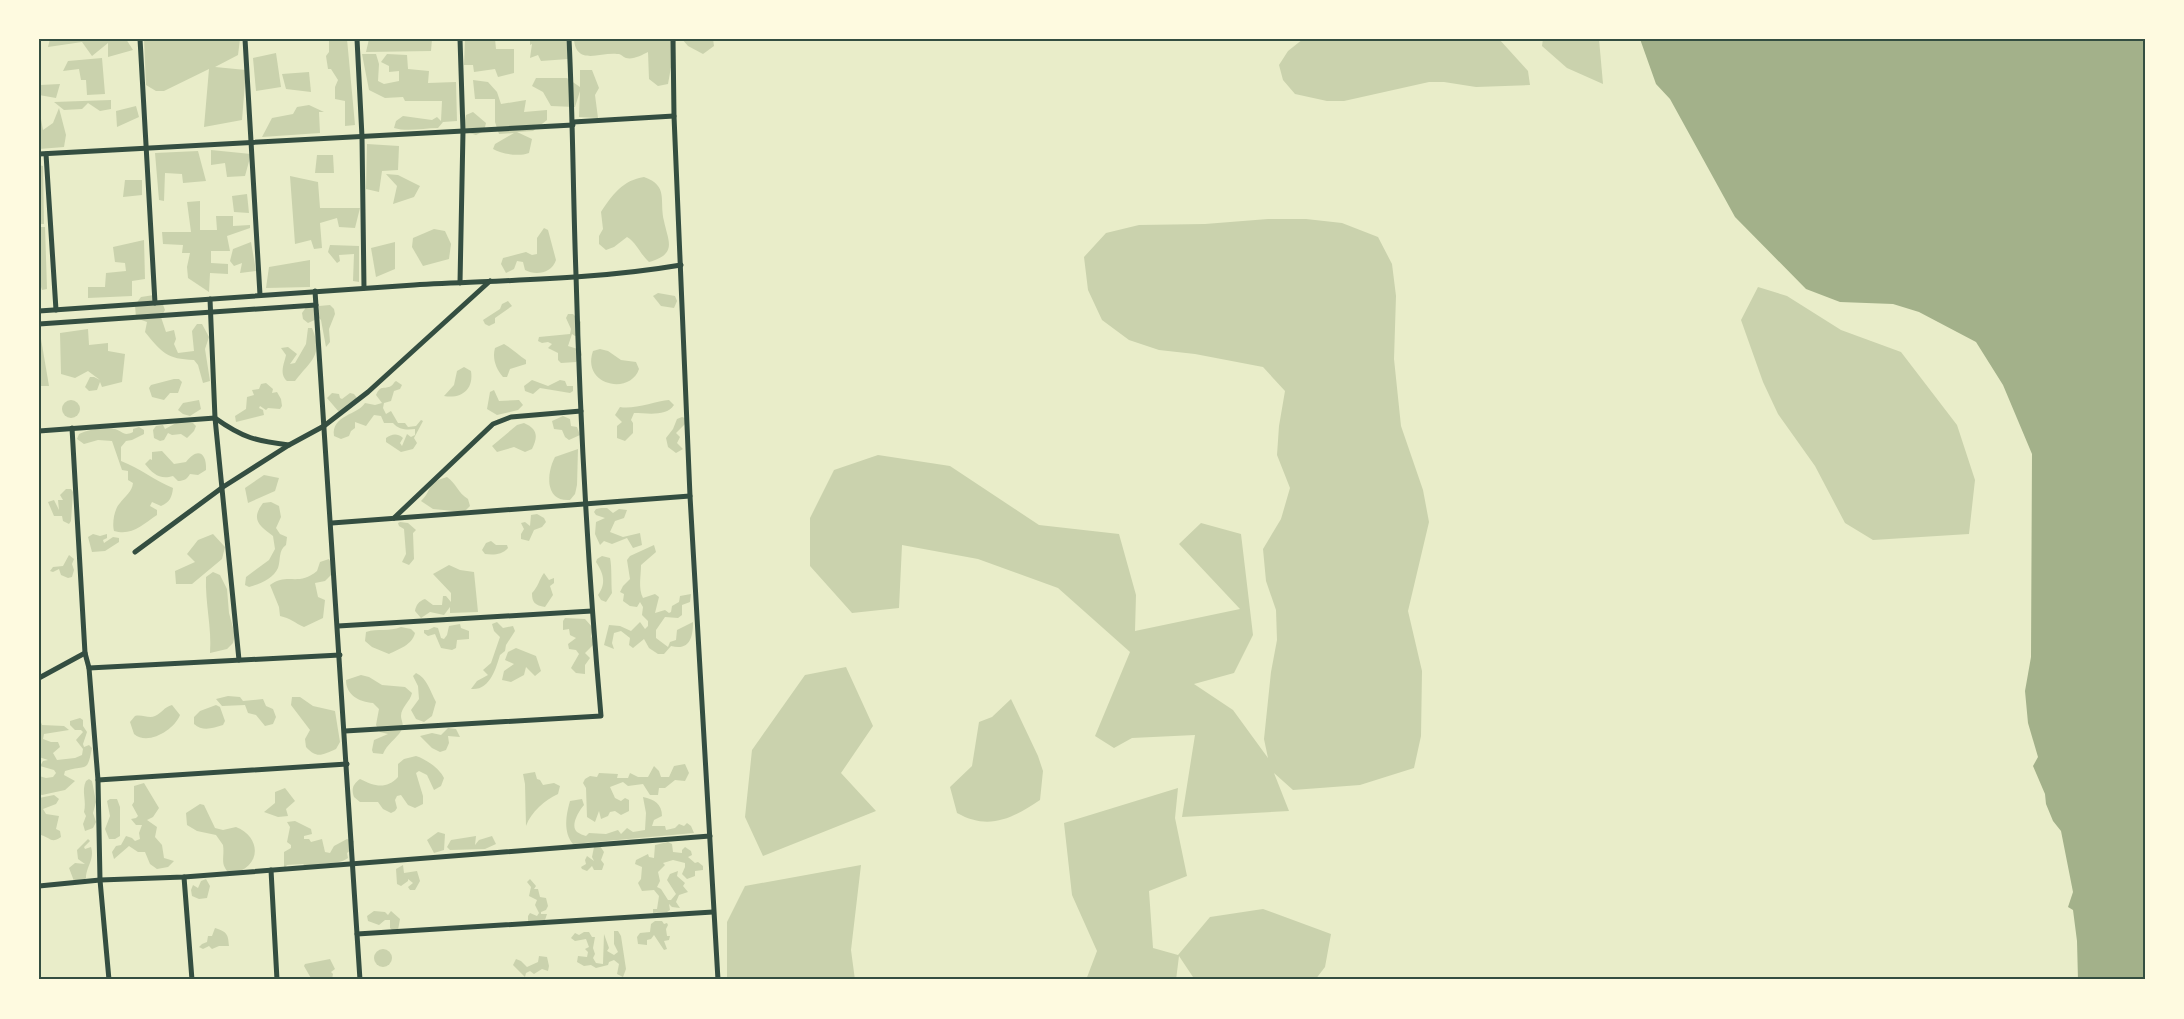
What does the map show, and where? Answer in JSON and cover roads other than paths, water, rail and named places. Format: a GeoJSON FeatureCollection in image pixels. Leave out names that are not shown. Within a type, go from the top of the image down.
{"type":"FeatureCollection","features":[{"type":"Feature","properties":{"kind":"street"},"geometry":{"type":"LineString","coordinates":[[141,39],[154,303]]}},
{"type":"Feature","properties":{"kind":"street"},"geometry":{"type":"LineString","coordinates":[[245,39],[260,295]]}},
{"type":"Feature","properties":{"kind":"street"},"geometry":{"type":"LineString","coordinates":[[357,39],[362,137],[364,288]]}},
{"type":"Feature","properties":{"kind":"street"},"geometry":{"type":"LineString","coordinates":[[460,39],[464,131],[460,283]]}},
{"type":"Feature","properties":{"kind":"street"},"geometry":{"type":"LineString","coordinates":[[345,731],[601,716],[592,611],[581,411],[569,39]]}},
{"type":"Feature","properties":{"kind":"street"},"geometry":{"type":"LineString","coordinates":[[674,39],[674,116],[690,496],[718,980]]}},
{"type":"Feature","properties":{"kind":"street"},"geometry":{"type":"LineString","coordinates":[[56,310],[42,154],[464,131],[674,116]]}},
{"type":"Feature","properties":{"kind":"street"},"geometry":{"type":"LineString","coordinates":[[39,311],[315,291],[576,276],[652,270],[681,265]]}},
{"type":"Feature","properties":{"kind":"street"},"geometry":{"type":"LineString","coordinates":[[135,552],[223,486],[324,426],[368,392],[490,281]]}},
{"type":"Feature","properties":{"kind":"street"},"geometry":{"type":"LineString","coordinates":[[315,291],[332,523],[360,980]]}},
{"type":"Feature","properties":{"kind":"street"},"geometry":{"type":"LineString","coordinates":[[210,299],[215,418],[239,660]]}},
{"type":"Feature","properties":{"kind":"street"},"geometry":{"type":"LineString","coordinates":[[39,324],[316,305]]}},
{"type":"Feature","properties":{"kind":"street"},"geometry":{"type":"LineString","coordinates":[[394,518],[493,424],[511,417],[581,411]]}},
{"type":"Feature","properties":{"kind":"street"},"geometry":{"type":"LineString","coordinates":[[39,431],[215,418],[237,434],[261,442],[289,445]]}},
{"type":"Feature","properties":{"kind":"street"},"geometry":{"type":"LineString","coordinates":[[72,428],[85,653],[89,668],[98,780],[100,880],[109,980]]}},
{"type":"Feature","properties":{"kind":"street"},"geometry":{"type":"LineString","coordinates":[[332,523],[690,496]]}},
{"type":"Feature","properties":{"kind":"street"},"geometry":{"type":"LineString","coordinates":[[338,626],[592,611]]}},
{"type":"Feature","properties":{"kind":"street"},"geometry":{"type":"LineString","coordinates":[[39,678],[85,653]]}},
{"type":"Feature","properties":{"kind":"street"},"geometry":{"type":"LineString","coordinates":[[89,668],[340,655]]}},
{"type":"Feature","properties":{"kind":"street"},"geometry":{"type":"LineString","coordinates":[[98,780],[347,764]]}},
{"type":"Feature","properties":{"kind":"street"},"geometry":{"type":"LineString","coordinates":[[39,886],[710,836]]}},
{"type":"Feature","properties":{"kind":"street"},"geometry":{"type":"LineString","coordinates":[[271,870],[277,980]]}},
{"type":"Feature","properties":{"kind":"street"},"geometry":{"type":"LineString","coordinates":[[184,877],[192,980]]}},
{"type":"Feature","properties":{"kind":"street"},"geometry":{"type":"LineString","coordinates":[[357,934],[713,912]]}}]}
